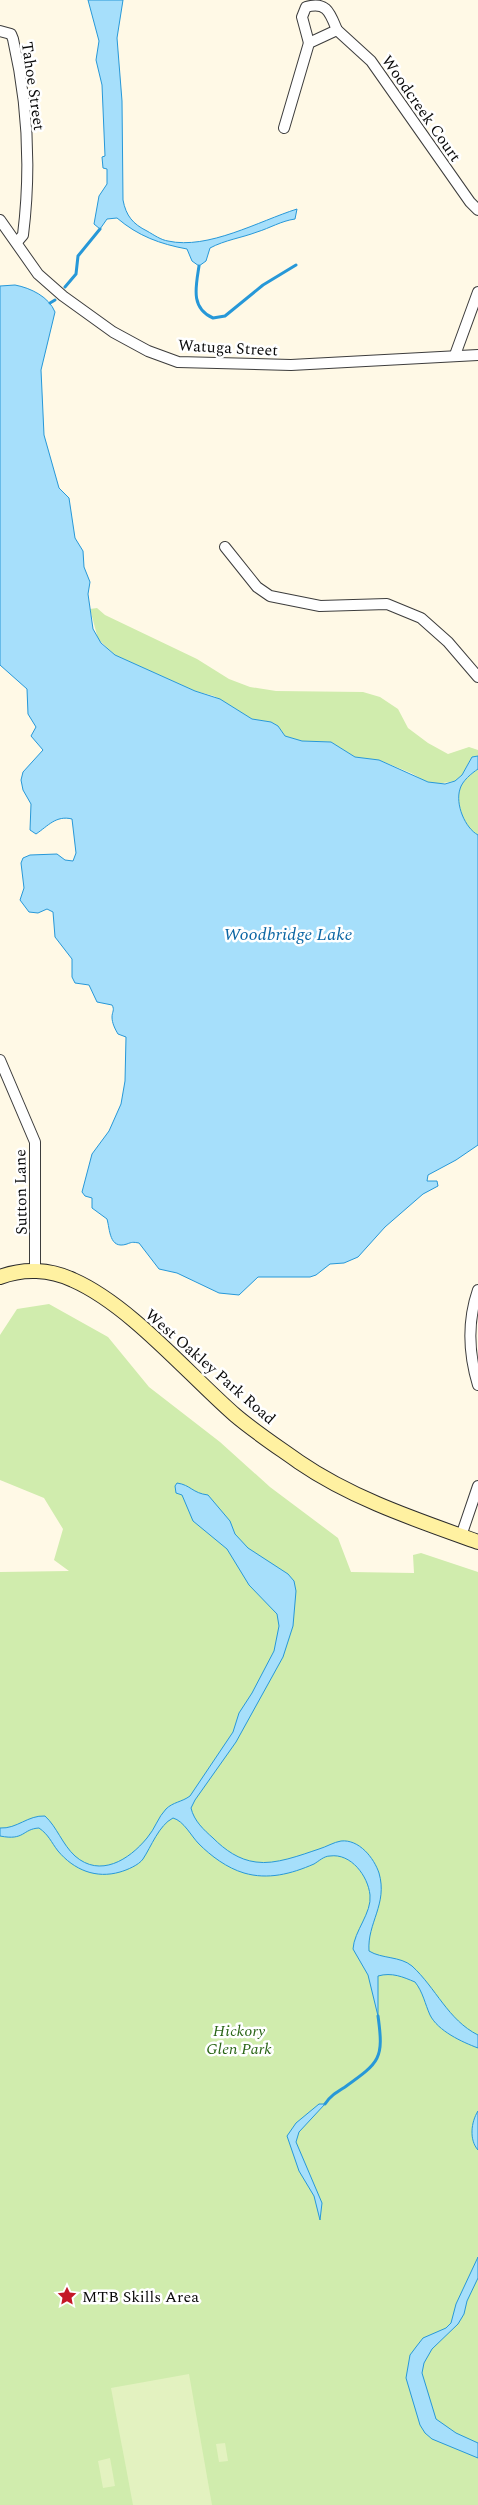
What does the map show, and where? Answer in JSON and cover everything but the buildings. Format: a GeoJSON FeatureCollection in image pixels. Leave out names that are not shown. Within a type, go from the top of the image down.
{"type":"FeatureCollection","features":[{"type":"Feature","properties":{"kind":"street","name":"Woodcreek Court"},"geometry":{"type":"LineString","coordinates":[[309,42],[302,17],[306,8],[319,5],[325,6],[329,10],[337,30],[371,61],[470,202],[478,210]]}},
{"type":"Feature","properties":{"kind":"street"},"geometry":{"type":"LineString","coordinates":[[284,128],[309,42],[337,30]]}},
{"type":"Feature","properties":{"kind":"street","name":"Tahoe Street"},"geometry":{"type":"LineString","coordinates":[[0,31],[11,34],[13,39],[24,104],[29,163],[23,235],[18,242]]}},
{"type":"Feature","properties":{"kind":"street","name":"Watuga Street"},"geometry":{"type":"LineString","coordinates":[[0,220],[18,242],[38,274],[63,296],[113,332],[148,351],[178,362],[291,365],[478,355]]}},
{"type":"Feature","properties":{"kind":"street"},"geometry":{"type":"LineString","coordinates":[[454,355],[478,292]]}},
{"type":"Feature","properties":{"kind":"street"},"geometry":{"type":"LineString","coordinates":[[225,546],[257,586],[270,596],[320,606],[387,604],[421,618],[448,642],[478,677]]}},
{"type":"Feature","properties":{"kind":"street","name":"Sutton Lane"},"geometry":{"type":"LineString","coordinates":[[0,1060],[35,1142],[35,1271]]}},
{"type":"Feature","properties":{"kind":"street","name":"West Oakley Park Road"},"geometry":{"type":"LineString","coordinates":[[0,1277],[18,1270],[35,1271],[73,1280],[106,1299],[148,1334],[236,1416],[300,1463],[355,1493],[414,1520],[478,1542]]}},
{"type":"Feature","properties":{"kind":"street"},"geometry":{"type":"LineString","coordinates":[[478,1290],[472,1318],[469,1351],[478,1385]]}},
{"type":"Feature","properties":{"kind":"street"},"geometry":{"type":"LineString","coordinates":[[461,1536],[478,1486]]}},
{"type":"Feature","properties":{"kind":"green space"},"geometry":{"type":"Polygon","coordinates":[[[97,608],[105,615],[197,659],[229,679],[250,687],[276,691],[363,692],[380,697],[398,709],[408,728],[428,743],[448,754],[469,747],[478,750],[478,756],[470,760],[462,775],[455,781],[437,784],[425,781],[379,760],[355,757],[331,742],[302,741],[285,736],[278,726],[271,722],[252,719],[214,696],[195,691],[115,655],[98,639],[90,609],[97,608]]]}},
{"type":"Feature","properties":{"kind":"green space"},"geometry":{"type":"Polygon","coordinates":[[[478,769],[478,835],[469,827],[462,815],[459,795],[463,783],[478,769]]]}},
{"type":"Feature","properties":{"kind":"green space","name":"Hickory Glen Park"},"geometry":{"type":"Polygon","coordinates":[[[49,1304],[108,1337],[149,1387],[220,1442],[270,1487],[338,1538],[351,1572],[414,1573],[413,1555],[421,1553],[478,1572],[478,2505],[0,2505],[0,1572],[69,1571],[54,1560],[63,1529],[44,1498],[0,1480],[0,1335],[17,1309],[49,1304]]]}},
{"type":"Feature","properties":{"kind":"green space"},"geometry":{"type":"Polygon","coordinates":[[[189,2374],[212,2505],[133,2505],[111,2388],[189,2374]]]}},
{"type":"Feature","properties":{"kind":"green space"},"geometry":{"type":"Polygon","coordinates":[[[225,2443],[228,2461],[219,2462],[216,2444],[225,2443]]]}},
{"type":"Feature","properties":{"kind":"green space"},"geometry":{"type":"Polygon","coordinates":[[[110,2458],[115,2486],[103,2488],[98,2461],[110,2458]]]}},
{"type":"Feature","properties":{"kind":"water"},"geometry":{"type":"Polygon","coordinates":[[[88,0],[123,0],[117,38],[122,101],[123,200],[128,215],[134,222],[163,240],[183,243],[216,238],[233,233],[297,209],[295,219],[210,248],[206,261],[199,266],[192,261],[187,249],[168,245],[150,238],[133,230],[117,218],[107,219],[100,229],[94,224],[99,196],[107,184],[107,169],[103,168],[102,157],[105,156],[102,85],[96,60],[99,41],[88,0]]]}},
{"type":"Feature","properties":{"kind":"water","name":"Woodbridge Lake"},"geometry":{"type":"Polygon","coordinates":[[[15,285],[39,294],[55,312],[41,370],[44,435],[59,488],[69,498],[75,538],[83,551],[84,567],[90,582],[88,594],[93,629],[101,643],[115,655],[195,691],[220,699],[252,719],[271,722],[278,726],[285,736],[302,741],[331,742],[355,757],[379,760],[428,782],[445,784],[455,781],[462,775],[472,757],[478,756],[478,769],[463,783],[460,789],[459,802],[465,821],[473,832],[478,835],[478,1145],[456,1160],[428,1175],[427,1181],[437,1181],[438,1186],[423,1194],[385,1227],[358,1257],[344,1263],[330,1264],[316,1275],[310,1277],[258,1277],[239,1295],[219,1293],[177,1273],[159,1269],[139,1243],[117,1244],[111,1238],[107,1219],[92,1208],[92,1198],[85,1196],[82,1192],[92,1154],[109,1131],[121,1104],[125,1081],[126,1037],[118,1034],[115,1028],[112,1019],[112,1005],[97,1002],[89,985],[75,983],[72,977],[72,959],[55,937],[53,912],[47,909],[38,913],[29,912],[20,900],[24,888],[21,863],[23,858],[30,855],[57,854],[65,860],[73,861],[76,853],[72,819],[57,820],[36,834],[30,830],[31,804],[23,790],[21,780],[23,772],[43,750],[31,736],[36,727],[28,714],[27,689],[0,665],[0,286],[15,285]]]}},
{"type":"Feature","properties":{"kind":"water"},"geometry":{"type":"Polygon","coordinates":[[[177,1483],[186,1485],[198,1493],[208,1495],[230,1521],[235,1534],[248,1548],[288,1574],[294,1581],[296,1591],[293,1626],[283,1657],[236,1742],[195,1800],[191,1808],[194,1817],[227,1850],[238,1857],[256,1862],[263,1863],[288,1859],[341,1841],[348,1841],[360,1846],[373,1861],[379,1873],[381,1884],[379,1904],[369,1941],[369,1951],[412,1966],[458,2021],[478,2035],[478,2048],[444,2031],[430,2015],[415,1982],[402,1977],[393,1975],[378,1976],[378,2016],[368,1975],[353,1949],[356,1936],[370,1902],[369,1888],[357,1867],[345,1858],[328,1856],[305,1868],[279,1875],[262,1876],[244,1873],[225,1865],[214,1857],[199,1844],[181,1822],[173,1818],[159,1831],[139,1863],[120,1872],[102,1874],[78,1868],[64,1858],[48,1836],[39,1828],[29,1830],[19,1836],[0,1836],[0,1828],[6,1828],[39,1816],[45,1816],[70,1851],[75,1856],[94,1866],[114,1864],[132,1853],[147,1838],[166,1809],[190,1796],[233,1732],[239,1713],[274,1651],[279,1626],[277,1614],[249,1585],[227,1549],[193,1521],[182,1495],[176,1493],[175,1486],[177,1483]]]}},
{"type":"Feature","properties":{"kind":"water"},"geometry":{"type":"Polygon","coordinates":[[[319,2104],[325,2104],[299,2132],[296,2142],[322,2203],[320,2220],[314,2196],[299,2171],[287,2136],[296,2123],[319,2104]]]}},
{"type":"Feature","properties":{"kind":"water"},"geometry":{"type":"Polygon","coordinates":[[[478,2111],[478,2150],[473,2141],[472,2131],[478,2111]]]}},
{"type":"Feature","properties":{"kind":"water"},"geometry":{"type":"Polygon","coordinates":[[[478,2257],[478,2278],[467,2301],[464,2314],[458,2324],[432,2349],[424,2363],[422,2373],[436,2419],[456,2433],[478,2443],[478,2458],[432,2439],[425,2433],[420,2425],[406,2378],[410,2355],[423,2338],[446,2328],[451,2323],[456,2304],[478,2257]]]}},
{"type":"Feature","properties":{"kind":"waterway"},"geometry":{"type":"LineString","coordinates":[[65,287],[76,274],[78,256],[100,229]]}},
{"type":"Feature","properties":{"kind":"waterway"},"geometry":{"type":"LineString","coordinates":[[199,266],[196,296],[201,308],[213,318],[225,316],[263,285],[296,265]]}},
{"type":"Feature","properties":{"kind":"waterway"},"geometry":{"type":"LineString","coordinates":[[50,303],[55,300]]}},
{"type":"Feature","properties":{"kind":"waterway"},"geometry":{"type":"LineString","coordinates":[[325,2104],[334,2094],[366,2071],[377,2058],[380,2042],[378,2016]]}},
{"type":"Feature","properties":{"kind":"place","name":"MTB Skills Area"},"geometry":{"type":"Point","coordinates":[67,2296]}}]}
